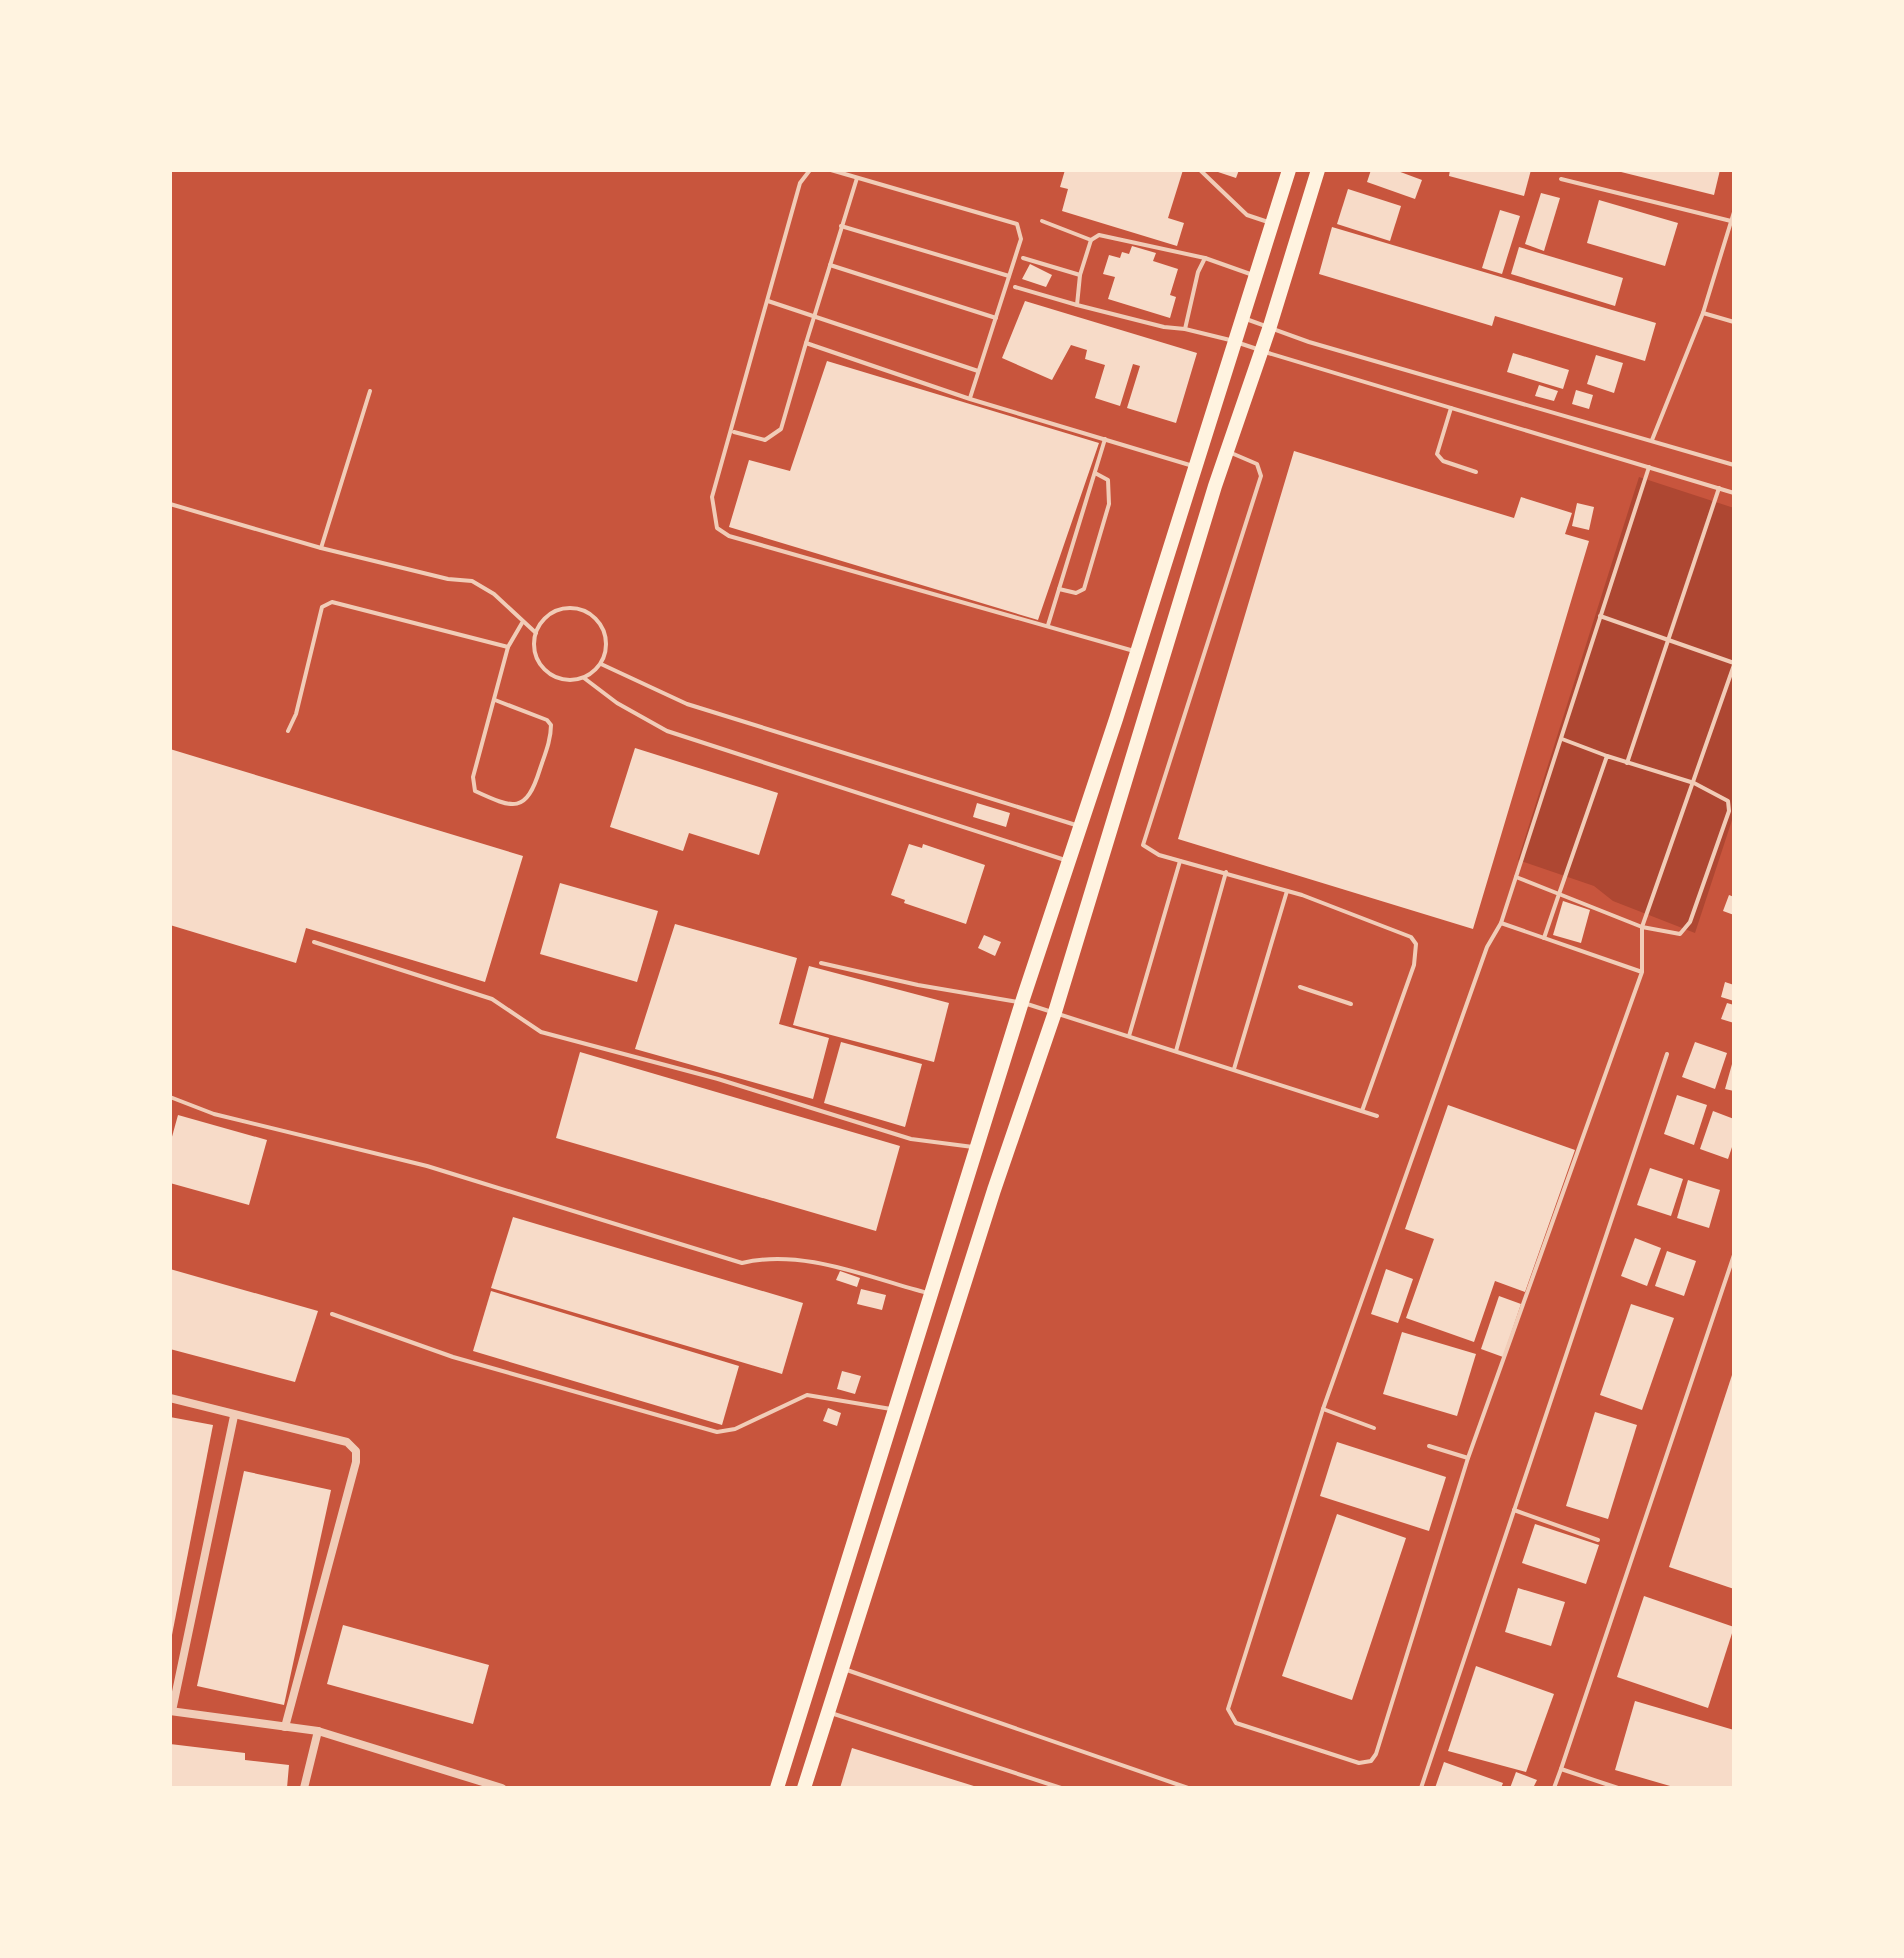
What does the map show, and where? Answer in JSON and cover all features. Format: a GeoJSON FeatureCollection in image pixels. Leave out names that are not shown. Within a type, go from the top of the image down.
{"type":"FeatureCollection","features":[{"type":"Feature","properties":{"kind":"main road"},"geometry":{"type":"LineString","coordinates":[[777,1788],[1022,1002],[1070,862],[1289,170]]}},
{"type":"Feature","properties":{"kind":"main road"},"geometry":{"type":"LineString","coordinates":[[804,1788],[998,1176],[1055,1012],[1227,451],[1262,351],[1318,170]]}},
{"type":"Feature","properties":{"kind":"street"},"geometry":{"type":"LineString","coordinates":[[170,1398],[347,1442],[356,1451],[356,1462],[285,1727]]}},
{"type":"Feature","properties":{"kind":"street"},"geometry":{"type":"LineString","coordinates":[[234,1416],[171,1711],[318,1731],[502,1788]]}},
{"type":"Feature","properties":{"kind":"street"},"geometry":{"type":"LineString","coordinates":[[304,1788],[318,1731]]}},
{"type":"Feature","properties":{"kind":"lane"},"geometry":{"type":"LineString","coordinates":[[810,170],[800,183],[733,431],[712,497],[717,528],[729,536],[1137,652]]}},
{"type":"Feature","properties":{"kind":"lane"},"geometry":{"type":"LineString","coordinates":[[831,170],[1017,224],[1021,239],[970,399]]}},
{"type":"Feature","properties":{"kind":"lane"},"geometry":{"type":"LineString","coordinates":[[1200,170],[1247,215],[1273,224]]}},
{"type":"Feature","properties":{"kind":"lane"},"geometry":{"type":"LineString","coordinates":[[733,431],[765,440],[781,429],[857,178]]}},
{"type":"Feature","properties":{"kind":"lane"},"geometry":{"type":"LineString","coordinates":[[1561,179],[1731,221]]}},
{"type":"Feature","properties":{"kind":"lane"},"geometry":{"type":"LineString","coordinates":[[1652,440],[1703,313],[1734,212]]}},
{"type":"Feature","properties":{"kind":"lane"},"geometry":{"type":"LineString","coordinates":[[1042,221],[1091,240],[1109,235],[1205,258],[1256,276]]}},
{"type":"Feature","properties":{"kind":"lane"},"geometry":{"type":"LineString","coordinates":[[841,226],[1009,276]]}},
{"type":"Feature","properties":{"kind":"lane"},"geometry":{"type":"LineString","coordinates":[[1077,305],[1080,275],[1091,240]]}},
{"type":"Feature","properties":{"kind":"lane"},"geometry":{"type":"LineString","coordinates":[[1023,258],[1080,275]]}},
{"type":"Feature","properties":{"kind":"lane"},"geometry":{"type":"LineString","coordinates":[[1185,329],[1195,283],[1205,258]]}},
{"type":"Feature","properties":{"kind":"lane"},"geometry":{"type":"LineString","coordinates":[[830,265],[996,318]]}},
{"type":"Feature","properties":{"kind":"lane"},"geometry":{"type":"LineString","coordinates":[[1015,287],[1164,327],[1235,341],[1734,493]]}},
{"type":"Feature","properties":{"kind":"lane"},"geometry":{"type":"LineString","coordinates":[[768,301],[979,372]]}},
{"type":"Feature","properties":{"kind":"lane"},"geometry":{"type":"LineString","coordinates":[[1703,313],[1734,322]]}},
{"type":"Feature","properties":{"kind":"lane"},"geometry":{"type":"LineString","coordinates":[[1242,317],[1309,342],[1734,465]]}},
{"type":"Feature","properties":{"kind":"lane"},"geometry":{"type":"LineString","coordinates":[[806,343],[970,399],[1195,467]]}},
{"type":"Feature","properties":{"kind":"lane"},"geometry":{"type":"LineString","coordinates":[[321,548],[370,391]]}},
{"type":"Feature","properties":{"kind":"lane"},"geometry":{"type":"LineString","coordinates":[[1451,408],[1437,454],[1443,461],[1476,472]]}},
{"type":"Feature","properties":{"kind":"lane"},"geometry":{"type":"LineString","coordinates":[[1048,625],[1105,439]]}},
{"type":"Feature","properties":{"kind":"lane"},"geometry":{"type":"LineString","coordinates":[[1227,451],[1257,464],[1261,476],[1143,845],[1159,855],[1287,891],[1411,937],[1416,944],[1414,965],[1362,1111]]}},
{"type":"Feature","properties":{"kind":"lane"},"geometry":{"type":"LineString","coordinates":[[1600,616],[1734,664],[1642,927],[1642,972],[1468,1458],[1371,1761],[1359,1763],[1244,1726],[1230,1717],[1228,1709],[1323,1409],[1487,947],[1501,923],[1562,739],[1600,616],[1649,467]]}},
{"type":"Feature","properties":{"kind":"lane"},"geometry":{"type":"LineString","coordinates":[[1059,589],[1076,593],[1084,589],[1109,504],[1108,480],[1095,473]]}},
{"type":"Feature","properties":{"kind":"lane"},"geometry":{"type":"LineString","coordinates":[[1627,763],[1719,488]]}},
{"type":"Feature","properties":{"kind":"lane"},"geometry":{"type":"LineString","coordinates":[[170,504],[321,548],[448,579],[472,581],[494,594],[536,633]]}},
{"type":"Feature","properties":{"kind":"lane"},"geometry":{"type":"LineString","coordinates":[[288,731],[296,714],[322,607],[332,602],[508,647]]}},
{"type":"Feature","properties":{"kind":"lane"},"geometry":{"type":"LineString","coordinates":[[561,609],[589,613],[599,623],[605,636],[606,650],[601,664],[584,678],[564,680],[547,672],[536,656],[536,633],[549,615],[561,609]]}},
{"type":"Feature","properties":{"kind":"lane"},"geometry":{"type":"LineString","coordinates":[[495,700],[547,720],[551,725],[532,795],[522,804],[507,806],[475,791],[473,777],[508,647],[522,623]]}},
{"type":"Feature","properties":{"kind":"lane"},"geometry":{"type":"LineString","coordinates":[[601,664],[687,704],[1081,827]]}},
{"type":"Feature","properties":{"kind":"lane"},"geometry":{"type":"LineString","coordinates":[[584,678],[617,703],[667,731],[1070,862]]}},
{"type":"Feature","properties":{"kind":"lane"},"geometry":{"type":"LineString","coordinates":[[1516,877],[1642,927],[1680,934],[1690,922],[1729,805],[1694,783],[1562,739]]}},
{"type":"Feature","properties":{"kind":"lane"},"geometry":{"type":"LineString","coordinates":[[1544,938],[1607,756]]}},
{"type":"Feature","properties":{"kind":"lane"},"geometry":{"type":"LineString","coordinates":[[1129,1036],[1180,861]]}},
{"type":"Feature","properties":{"kind":"lane"},"geometry":{"type":"LineString","coordinates":[[1176,1051],[1226,872]]}},
{"type":"Feature","properties":{"kind":"lane"},"geometry":{"type":"LineString","coordinates":[[1234,1069],[1287,891]]}},
{"type":"Feature","properties":{"kind":"lane"},"geometry":{"type":"LineString","coordinates":[[1501,923],[1642,972]]}},
{"type":"Feature","properties":{"kind":"lane"},"geometry":{"type":"LineString","coordinates":[[314,942],[492,999],[541,1032],[718,1079],[911,1139],[976,1148]]}},
{"type":"Feature","properties":{"kind":"lane"},"geometry":{"type":"LineString","coordinates":[[821,963],[918,985],[1022,1002],[1377,1116]]}},
{"type":"Feature","properties":{"kind":"lane"},"geometry":{"type":"LineString","coordinates":[[1300,987],[1351,1004]]}},
{"type":"Feature","properties":{"kind":"lane"},"geometry":{"type":"LineString","coordinates":[[1421,1788],[1667,1054]]}},
{"type":"Feature","properties":{"kind":"lane"},"geometry":{"type":"LineString","coordinates":[[170,1097],[214,1114],[427,1166],[742,1263],[770,1256],[807,1261],[931,1293]]}},
{"type":"Feature","properties":{"kind":"lane"},"geometry":{"type":"LineString","coordinates":[[1554,1788],[1734,1255]]}},
{"type":"Feature","properties":{"kind":"lane"},"geometry":{"type":"LineString","coordinates":[[332,1314],[453,1357],[717,1432],[735,1429],[807,1395],[893,1410]]}},
{"type":"Feature","properties":{"kind":"lane"},"geometry":{"type":"LineString","coordinates":[[1323,1409],[1374,1428]]}},
{"type":"Feature","properties":{"kind":"lane"},"geometry":{"type":"LineString","coordinates":[[1429,1446],[1468,1458]]}},
{"type":"Feature","properties":{"kind":"lane"},"geometry":{"type":"LineString","coordinates":[[1514,1510],[1598,1540]]}},
{"type":"Feature","properties":{"kind":"lane"},"geometry":{"type":"LineString","coordinates":[[841,1668],[1188,1788]]}},
{"type":"Feature","properties":{"kind":"lane"},"geometry":{"type":"LineString","coordinates":[[827,1712],[1061,1788]]}},
{"type":"Feature","properties":{"kind":"lane"},"geometry":{"type":"LineString","coordinates":[[1561,1769],[1618,1788]]}},
{"type":"Feature","properties":{"kind":"shaded area"},"geometry":{"type":"Polygon","coordinates":[[[1639,477],[1734,508],[1734,814],[1695,933],[1613,901],[1594,886],[1518,860],[1639,477]]]}},
{"type":"Feature","properties":{"kind":"building"},"geometry":{"type":"Polygon","coordinates":[[[1065,170],[1183,170],[1168,218],[1184,223],[1177,246],[1062,211],[1068,189],[1060,187],[1065,170]]]}},
{"type":"Feature","properties":{"kind":"building"},"geometry":{"type":"Polygon","coordinates":[[[1212,170],[1239,170],[1236,178],[1212,170]]]}},
{"type":"Feature","properties":{"kind":"building"},"geometry":{"type":"Polygon","coordinates":[[[1371,170],[1395,170],[1422,180],[1415,199],[1367,182],[1371,170]]]}},
{"type":"Feature","properties":{"kind":"building"},"geometry":{"type":"Polygon","coordinates":[[[1450,170],[1531,170],[1524,196],[1449,176],[1450,170]]]}},
{"type":"Feature","properties":{"kind":"building"},"geometry":{"type":"Polygon","coordinates":[[[1613,170],[1720,170],[1714,195],[1613,170]]]}},
{"type":"Feature","properties":{"kind":"building"},"geometry":{"type":"Polygon","coordinates":[[[1348,189],[1401,206],[1390,241],[1337,224],[1348,189]]]}},
{"type":"Feature","properties":{"kind":"building"},"geometry":{"type":"Polygon","coordinates":[[[1541,193],[1560,198],[1544,251],[1525,244],[1541,193]]]}},
{"type":"Feature","properties":{"kind":"building"},"geometry":{"type":"Polygon","coordinates":[[[1599,200],[1678,223],[1665,266],[1587,243],[1599,200]]]}},
{"type":"Feature","properties":{"kind":"building"},"geometry":{"type":"Polygon","coordinates":[[[1500,210],[1520,216],[1502,274],[1482,268],[1500,210]]]}},
{"type":"Feature","properties":{"kind":"building"},"geometry":{"type":"Polygon","coordinates":[[[1332,227],[1656,323],[1645,361],[1495,316],[1492,326],[1319,274],[1332,227]]]}},
{"type":"Feature","properties":{"kind":"building"},"geometry":{"type":"Polygon","coordinates":[[[1132,246],[1156,253],[1153,261],[1178,269],[1170,295],[1176,297],[1170,318],[1108,299],[1115,277],[1103,274],[1109,255],[1120,258],[1122,252],[1129,254],[1132,246]]]}},
{"type":"Feature","properties":{"kind":"building"},"geometry":{"type":"Polygon","coordinates":[[[1519,247],[1623,278],[1615,306],[1511,274],[1519,247]]]}},
{"type":"Feature","properties":{"kind":"building"},"geometry":{"type":"Polygon","coordinates":[[[1030,264],[1052,275],[1046,287],[1022,279],[1030,264]]]}},
{"type":"Feature","properties":{"kind":"building"},"geometry":{"type":"Polygon","coordinates":[[[1025,301],[1197,353],[1176,423],[1127,408],[1140,366],[1133,364],[1120,406],[1095,398],[1105,365],[1085,359],[1087,350],[1071,345],[1052,380],[1002,358],[1025,301]]]}},
{"type":"Feature","properties":{"kind":"building"},"geometry":{"type":"Polygon","coordinates":[[[1513,353],[1569,370],[1563,389],[1507,372],[1513,353]]]}},
{"type":"Feature","properties":{"kind":"building"},"geometry":{"type":"Polygon","coordinates":[[[1596,355],[1623,363],[1614,393],[1587,384],[1596,355]]]}},
{"type":"Feature","properties":{"kind":"building"},"geometry":{"type":"Polygon","coordinates":[[[827,361],[1099,443],[1038,620],[729,527],[749,460],[790,471],[827,361]]]}},
{"type":"Feature","properties":{"kind":"building"},"geometry":{"type":"Polygon","coordinates":[[[1539,385],[1558,391],[1554,401],[1535,396],[1539,385]]]}},
{"type":"Feature","properties":{"kind":"building"},"geometry":{"type":"Polygon","coordinates":[[[1576,390],[1593,395],[1589,409],[1572,404],[1576,390]]]}},
{"type":"Feature","properties":{"kind":"building"},"geometry":{"type":"Polygon","coordinates":[[[1294,451],[1514,518],[1521,497],[1572,513],[1565,534],[1589,541],[1473,929],[1178,839],[1294,451]]]}},
{"type":"Feature","properties":{"kind":"building"},"geometry":{"type":"Polygon","coordinates":[[[1577,503],[1594,507],[1589,530],[1572,526],[1577,503]]]}},
{"type":"Feature","properties":{"kind":"building"},"geometry":{"type":"Polygon","coordinates":[[[635,748],[778,793],[759,855],[689,833],[683,851],[610,827],[635,748]]]}},
{"type":"Feature","properties":{"kind":"building"},"geometry":{"type":"Polygon","coordinates":[[[170,749],[523,856],[485,982],[306,928],[296,963],[170,925],[170,749]]]}},
{"type":"Feature","properties":{"kind":"building"},"geometry":{"type":"Polygon","coordinates":[[[977,803],[1010,813],[1006,827],[973,817],[977,803]]]}},
{"type":"Feature","properties":{"kind":"building"},"geometry":{"type":"Polygon","coordinates":[[[909,844],[922,848],[923,844],[985,865],[966,924],[904,903],[905,900],[891,895],[909,844]]]}},
{"type":"Feature","properties":{"kind":"building"},"geometry":{"type":"Polygon","coordinates":[[[560,883],[658,911],[637,982],[540,954],[560,883]]]}},
{"type":"Feature","properties":{"kind":"building"},"geometry":{"type":"Polygon","coordinates":[[[1729,895],[1734,897],[1734,915],[1723,911],[1729,895]]]}},
{"type":"Feature","properties":{"kind":"building"},"geometry":{"type":"Polygon","coordinates":[[[1563,901],[1590,910],[1581,943],[1553,935],[1563,901]]]}},
{"type":"Feature","properties":{"kind":"building"},"geometry":{"type":"Polygon","coordinates":[[[675,924],[797,958],[779,1024],[829,1038],[813,1099],[635,1049],[675,924]]]}},
{"type":"Feature","properties":{"kind":"building"},"geometry":{"type":"Polygon","coordinates":[[[984,935],[1001,942],[995,956],[978,948],[984,935]]]}},
{"type":"Feature","properties":{"kind":"building"},"geometry":{"type":"Polygon","coordinates":[[[809,966],[949,1003],[934,1062],[793,1025],[809,966]]]}},
{"type":"Feature","properties":{"kind":"building"},"geometry":{"type":"Polygon","coordinates":[[[1725,982],[1734,985],[1734,1001],[1721,997],[1725,982]]]}},
{"type":"Feature","properties":{"kind":"building"},"geometry":{"type":"Polygon","coordinates":[[[1727,1003],[1734,1005],[1734,1023],[1721,1019],[1727,1003]]]}},
{"type":"Feature","properties":{"kind":"building"},"geometry":{"type":"Polygon","coordinates":[[[841,1042],[922,1064],[905,1127],[824,1103],[841,1042]]]}},
{"type":"Feature","properties":{"kind":"building"},"geometry":{"type":"Polygon","coordinates":[[[1695,1042],[1727,1053],[1715,1089],[1682,1077],[1695,1042]]]}},
{"type":"Feature","properties":{"kind":"building"},"geometry":{"type":"Polygon","coordinates":[[[580,1052],[900,1146],[876,1231],[556,1138],[580,1052]]]}},
{"type":"Feature","properties":{"kind":"building"},"geometry":{"type":"Polygon","coordinates":[[[1734,1057],[1734,1091],[1725,1089],[1734,1057]]]}},
{"type":"Feature","properties":{"kind":"building"},"geometry":{"type":"Polygon","coordinates":[[[1677,1095],[1707,1105],[1694,1145],[1664,1134],[1677,1095]]]}},
{"type":"Feature","properties":{"kind":"building"},"geometry":{"type":"Polygon","coordinates":[[[1448,1105],[1575,1150],[1525,1292],[1495,1281],[1474,1342],[1406,1318],[1434,1239],[1405,1229],[1448,1105]]]}},
{"type":"Feature","properties":{"kind":"building"},"geometry":{"type":"Polygon","coordinates":[[[1713,1111],[1734,1119],[1734,1141],[1728,1159],[1700,1149],[1713,1111]]]}},
{"type":"Feature","properties":{"kind":"building"},"geometry":{"type":"Polygon","coordinates":[[[178,1115],[267,1140],[249,1205],[170,1183],[170,1144],[178,1115]]]}},
{"type":"Feature","properties":{"kind":"building"},"geometry":{"type":"Polygon","coordinates":[[[1650,1168],[1683,1179],[1671,1216],[1637,1205],[1650,1168]]]}},
{"type":"Feature","properties":{"kind":"building"},"geometry":{"type":"Polygon","coordinates":[[[1688,1180],[1720,1190],[1709,1228],[1677,1218],[1688,1180]]]}},
{"type":"Feature","properties":{"kind":"building"},"geometry":{"type":"Polygon","coordinates":[[[513,1217],[803,1303],[782,1374],[491,1288],[513,1217]]]}},
{"type":"Feature","properties":{"kind":"building"},"geometry":{"type":"Polygon","coordinates":[[[1635,1238],[1661,1248],[1647,1286],[1621,1276],[1635,1238]]]}},
{"type":"Feature","properties":{"kind":"building"},"geometry":{"type":"Polygon","coordinates":[[[1667,1251],[1696,1261],[1684,1296],[1655,1286],[1667,1251]]]}},
{"type":"Feature","properties":{"kind":"building"},"geometry":{"type":"Polygon","coordinates":[[[170,1269],[318,1311],[295,1382],[170,1349],[170,1269]]]}},
{"type":"Feature","properties":{"kind":"building"},"geometry":{"type":"Polygon","coordinates":[[[1386,1269],[1413,1279],[1398,1323],[1371,1314],[1386,1269]]]}},
{"type":"Feature","properties":{"kind":"building"},"geometry":{"type":"Polygon","coordinates":[[[840,1271],[860,1278],[857,1287],[836,1280],[840,1271]]]}},
{"type":"Feature","properties":{"kind":"building"},"geometry":{"type":"Polygon","coordinates":[[[861,1289],[886,1295],[882,1310],[857,1304],[861,1289]]]}},
{"type":"Feature","properties":{"kind":"building"},"geometry":{"type":"Polygon","coordinates":[[[491,1291],[739,1366],[722,1425],[473,1351],[491,1291]]]}},
{"type":"Feature","properties":{"kind":"building"},"geometry":{"type":"Polygon","coordinates":[[[1499,1296],[1521,1304],[1503,1357],[1481,1349],[1499,1296]]]}},
{"type":"Feature","properties":{"kind":"building"},"geometry":{"type":"Polygon","coordinates":[[[1631,1304],[1674,1318],[1642,1410],[1600,1395],[1631,1304]]]}},
{"type":"Feature","properties":{"kind":"building"},"geometry":{"type":"Polygon","coordinates":[[[1402,1332],[1476,1354],[1457,1416],[1383,1394],[1402,1332]]]}},
{"type":"Feature","properties":{"kind":"building"},"geometry":{"type":"Polygon","coordinates":[[[842,1371],[861,1376],[855,1394],[837,1389],[842,1371]]]}},
{"type":"Feature","properties":{"kind":"building"},"geometry":{"type":"Polygon","coordinates":[[[1734,1372],[1734,1589],[1669,1567],[1734,1372]]]}},
{"type":"Feature","properties":{"kind":"building"},"geometry":{"type":"Polygon","coordinates":[[[828,1408],[841,1413],[837,1426],[823,1421],[828,1408]]]}},
{"type":"Feature","properties":{"kind":"building"},"geometry":{"type":"Polygon","coordinates":[[[1595,1412],[1637,1425],[1608,1519],[1566,1506],[1595,1412]]]}},
{"type":"Feature","properties":{"kind":"building"},"geometry":{"type":"Polygon","coordinates":[[[170,1417],[213,1425],[171,1640],[170,1640],[170,1417]]]}},
{"type":"Feature","properties":{"kind":"building"},"geometry":{"type":"Polygon","coordinates":[[[1337,1442],[1446,1477],[1429,1531],[1320,1496],[1337,1442]]]}},
{"type":"Feature","properties":{"kind":"building"},"geometry":{"type":"Polygon","coordinates":[[[244,1471],[331,1490],[284,1705],[197,1686],[244,1471]]]}},
{"type":"Feature","properties":{"kind":"building"},"geometry":{"type":"Polygon","coordinates":[[[1337,1514],[1406,1538],[1352,1700],[1282,1676],[1337,1514]]]}},
{"type":"Feature","properties":{"kind":"building"},"geometry":{"type":"Polygon","coordinates":[[[1535,1524],[1599,1545],[1586,1584],[1522,1563],[1535,1524]]]}},
{"type":"Feature","properties":{"kind":"building"},"geometry":{"type":"Polygon","coordinates":[[[1518,1588],[1565,1602],[1551,1646],[1505,1632],[1518,1588]]]}},
{"type":"Feature","properties":{"kind":"building"},"geometry":{"type":"Polygon","coordinates":[[[1644,1596],[1734,1627],[1708,1708],[1617,1677],[1644,1596]]]}},
{"type":"Feature","properties":{"kind":"building"},"geometry":{"type":"Polygon","coordinates":[[[343,1625],[489,1665],[473,1724],[327,1684],[343,1625]]]}},
{"type":"Feature","properties":{"kind":"building"},"geometry":{"type":"Polygon","coordinates":[[[1476,1666],[1554,1694],[1526,1772],[1448,1751],[1476,1666]]]}},
{"type":"Feature","properties":{"kind":"building"},"geometry":{"type":"Polygon","coordinates":[[[1635,1701],[1734,1730],[1734,1788],[1677,1788],[1615,1770],[1635,1701]]]}},
{"type":"Feature","properties":{"kind":"building"},"geometry":{"type":"Polygon","coordinates":[[[170,1744],[245,1753],[245,1760],[289,1765],[287,1788],[170,1788],[170,1744]]]}},
{"type":"Feature","properties":{"kind":"building"},"geometry":{"type":"Polygon","coordinates":[[[852,1748],[977,1787],[840,1788],[852,1748]]]}},
{"type":"Feature","properties":{"kind":"building"},"geometry":{"type":"Polygon","coordinates":[[[1444,1762],[1503,1783],[1501,1788],[1435,1788],[1444,1762]]]}},
{"type":"Feature","properties":{"kind":"building"},"geometry":{"type":"Polygon","coordinates":[[[1516,1772],[1537,1780],[1533,1788],[1510,1788],[1516,1772]]]}}]}
